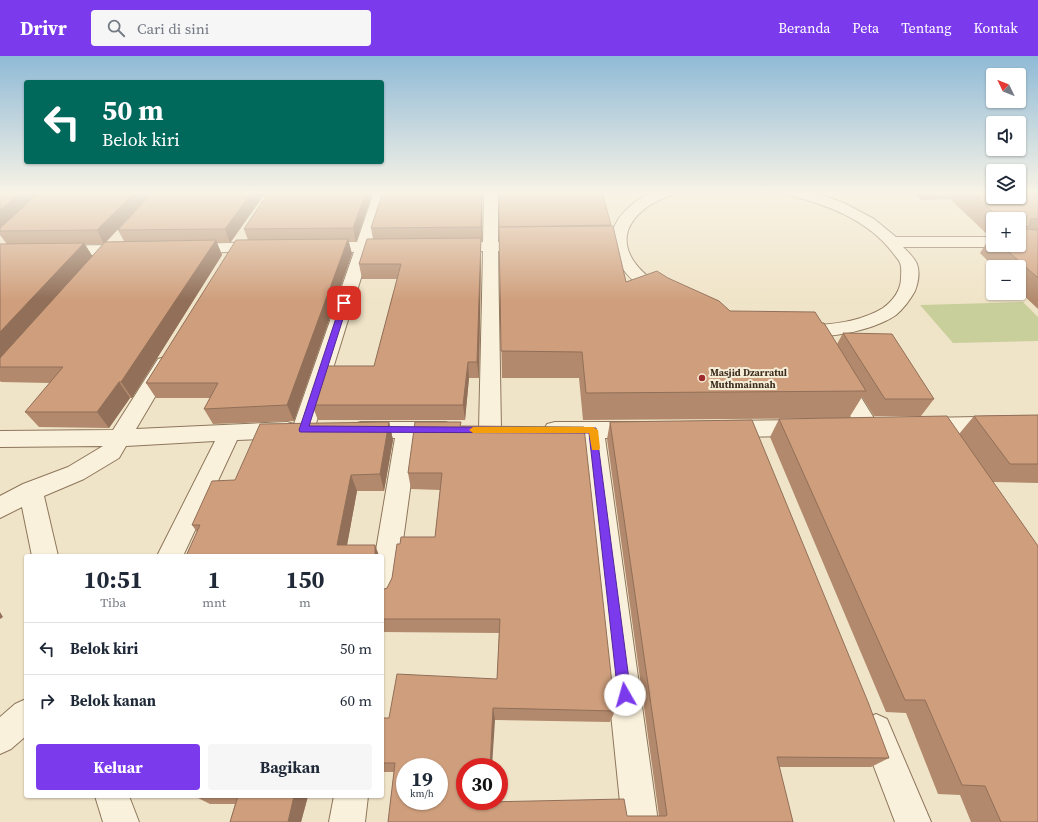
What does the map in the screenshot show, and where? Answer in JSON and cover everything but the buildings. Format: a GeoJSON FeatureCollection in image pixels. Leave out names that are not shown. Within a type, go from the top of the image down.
{"type":"FeatureCollection","features":[{"type":"Feature","properties":{"kind":"street"},"geometry":{"type":"LineString","coordinates":[[303,430],[369,228]]}},
{"type":"Feature","properties":{"kind":"street"},"geometry":{"type":"LineString","coordinates":[[0,439],[115,445],[230,433],[303,430],[498,430],[491,228]]}},
{"type":"Feature","properties":{"kind":"street"},"geometry":{"type":"LineString","coordinates":[[620,228],[612,245],[629,266],[652,288],[675,301]]}},
{"type":"Feature","properties":{"kind":"street"},"geometry":{"type":"LineString","coordinates":[[783,328],[816,338],[829,330],[869,322],[897,306],[910,286],[909,264],[894,242],[876,228]]}},
{"type":"Feature","properties":{"kind":"street"},"geometry":{"type":"LineString","coordinates":[[232,254],[249,229]]}},
{"type":"Feature","properties":{"kind":"street"},"geometry":{"type":"LineString","coordinates":[[93,268],[125,233]]}},
{"type":"Feature","properties":{"kind":"street"},"geometry":{"type":"LineString","coordinates":[[894,242],[986,242]]}},
{"type":"Feature","properties":{"kind":"street"},"geometry":{"type":"LineString","coordinates":[[438,247],[544,246]]}},
{"type":"Feature","properties":{"kind":"street"},"geometry":{"type":"LineString","coordinates":[[172,249],[232,254],[276,247]]}},
{"type":"Feature","properties":{"kind":"street"},"geometry":{"type":"LineString","coordinates":[[307,247],[408,247]]}},
{"type":"Feature","properties":{"kind":"street"},"geometry":{"type":"LineString","coordinates":[[0,251],[141,250]]}},
{"type":"Feature","properties":{"kind":"street"},"geometry":{"type":"LineString","coordinates":[[0,508],[31,491],[76,473],[115,445],[174,350]]}},
{"type":"Feature","properties":{"kind":"street"},"geometry":{"type":"LineString","coordinates":[[832,365],[866,426]]}},
{"type":"Feature","properties":{"kind":"street"},"geometry":{"type":"LineString","coordinates":[[907,426],[1038,424]]}},
{"type":"Feature","properties":{"kind":"street"},"geometry":{"type":"LineString","coordinates":[[939,426],[953,447]]}},
{"type":"Feature","properties":{"kind":"street"},"geometry":{"type":"LineString","coordinates":[[708,429],[759,439],[824,428]]}},
{"type":"Feature","properties":{"kind":"street"},"geometry":{"type":"LineString","coordinates":[[538,430],[662,429]]}},
{"type":"Feature","properties":{"kind":"street"},"geometry":{"type":"LineString","coordinates":[[384,579],[407,430]]}},
{"type":"Feature","properties":{"kind":"street"},"geometry":{"type":"LineString","coordinates":[[593,430],[640,822]]}},
{"type":"Feature","properties":{"kind":"street"},"geometry":{"type":"LineString","coordinates":[[171,554],[230,433]]}},
{"type":"Feature","properties":{"kind":"street"},"geometry":{"type":"LineString","coordinates":[[31,491],[45,554]]}},
{"type":"Feature","properties":{"kind":"street"},"geometry":{"type":"LineString","coordinates":[[866,705],[913,822]]}},
{"type":"Feature","properties":{"kind":"street"},"geometry":{"type":"LineString","coordinates":[[0,738],[24,717]]}},
{"type":"Feature","properties":{"kind":"street"},"geometry":{"type":"LineString","coordinates":[[113,798],[121,822]]}},
{"type":"Feature","properties":{"kind":"street"},"geometry":{"type":"LineString","coordinates":[[347,822],[351,798]]}},
{"type":"Feature","properties":{"kind":"green space"},"geometry":{"type":"Polygon","coordinates":[[[1023,302],[1038,317],[1038,341],[953,343],[920,305],[1023,302]]]}},
{"type":"Feature","properties":{"kind":"slow traffic"},"geometry":{"type":"LineString","coordinates":[[473,430],[593,430],[595,448]]}},
{"type":"Feature","properties":{"kind":"place","name":"Masjid Dzarratul Muthmainnah"},"geometry":{"type":"Point","coordinates":[702,378]}},
{"type":"Feature","properties":{"kind":"route"},"geometry":{"type":"LineString","coordinates":[[344,303],[303,430],[593,430],[625,695]]}}]}
